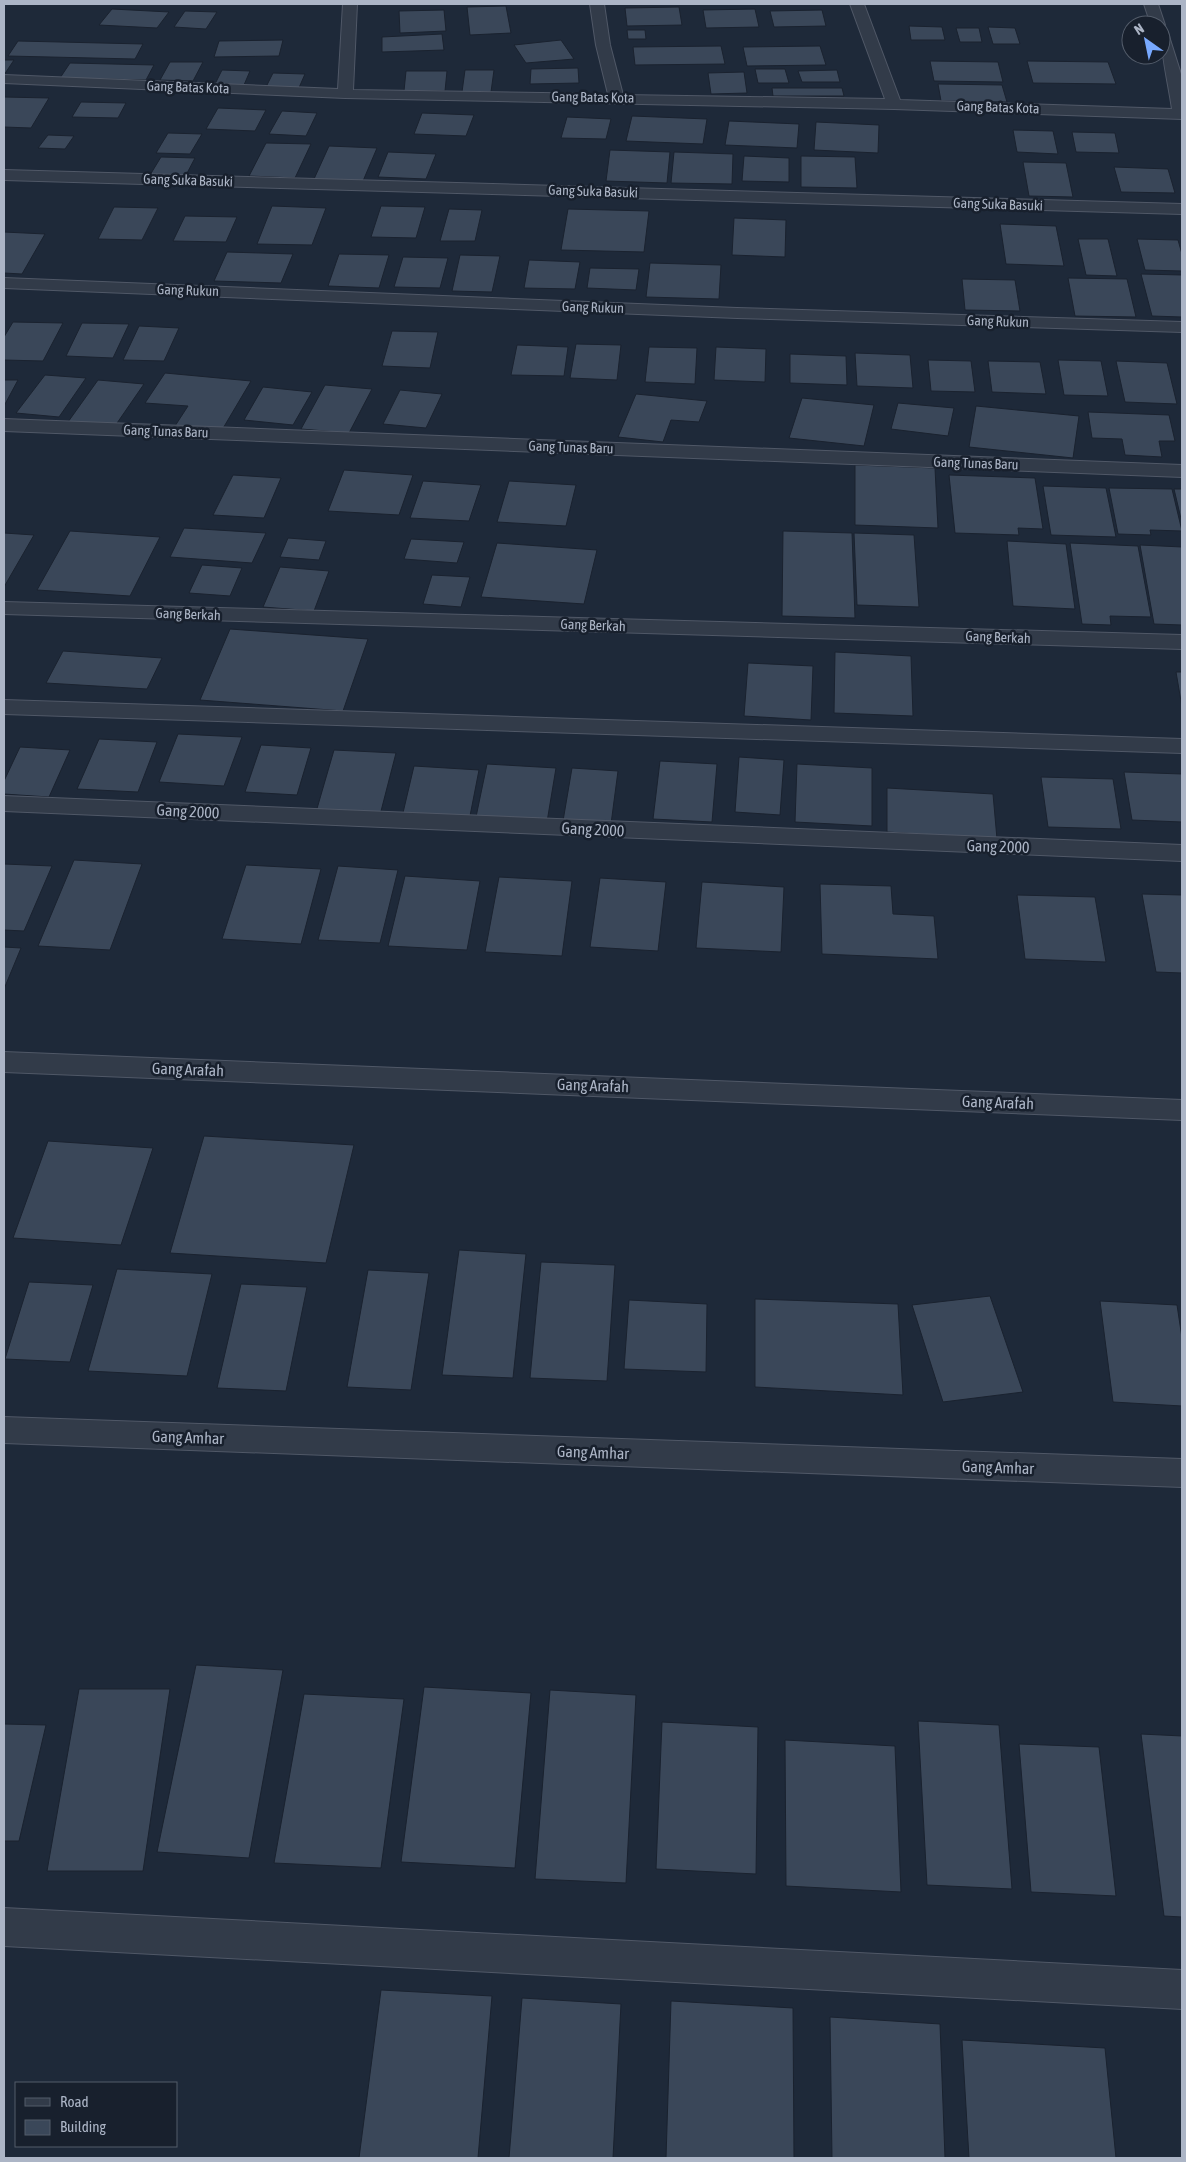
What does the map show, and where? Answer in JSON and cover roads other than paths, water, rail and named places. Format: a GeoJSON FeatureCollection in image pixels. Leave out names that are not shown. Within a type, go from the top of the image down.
{"type":"FeatureCollection","features":[{"type":"Feature","properties":{"kind":"street"},"geometry":{"type":"LineString","coordinates":[[344,94],[350,4]]}},
{"type":"Feature","properties":{"kind":"street"},"geometry":{"type":"LineString","coordinates":[[597,4],[603,45],[616,98]]}},
{"type":"Feature","properties":{"kind":"street"},"geometry":{"type":"LineString","coordinates":[[857,4],[894,104]]}},
{"type":"Feature","properties":{"kind":"street"},"geometry":{"type":"LineString","coordinates":[[1171,65],[1181,114]]}},
{"type":"Feature","properties":{"kind":"street","name":"Gang Batas Kota"},"geometry":{"type":"LineString","coordinates":[[4,80],[344,94],[894,104],[1181,114]]}},
{"type":"Feature","properties":{"kind":"street","name":"Gang Suka Basuki"},"geometry":{"type":"LineString","coordinates":[[4,174],[1182,209]]}},
{"type":"Feature","properties":{"kind":"street","name":"Gang Rukun"},"geometry":{"type":"LineString","coordinates":[[4,283],[737,313],[1182,327]]}},
{"type":"Feature","properties":{"kind":"street","name":"Gang Tunas Baru"},"geometry":{"type":"LineString","coordinates":[[4,425],[1182,471]]}},
{"type":"Feature","properties":{"kind":"street","name":"Gang Berkah"},"geometry":{"type":"LineString","coordinates":[[4,608],[1182,642]]}},
{"type":"Feature","properties":{"kind":"street"},"geometry":{"type":"LineString","coordinates":[[4,707],[1182,746]]}},
{"type":"Feature","properties":{"kind":"street","name":"Gang 2000"},"geometry":{"type":"LineString","coordinates":[[4,803],[1182,853]]}},
{"type":"Feature","properties":{"kind":"street","name":"Gang Arafah"},"geometry":{"type":"LineString","coordinates":[[4,1062],[1182,1110]]}},
{"type":"Feature","properties":{"kind":"street","name":"Gang Amhar"},"geometry":{"type":"LineString","coordinates":[[4,1430],[1182,1473]]}},
{"type":"Feature","properties":{"kind":"street"},"geometry":{"type":"LineString","coordinates":[[4,1927],[1182,1990]]}}]}
